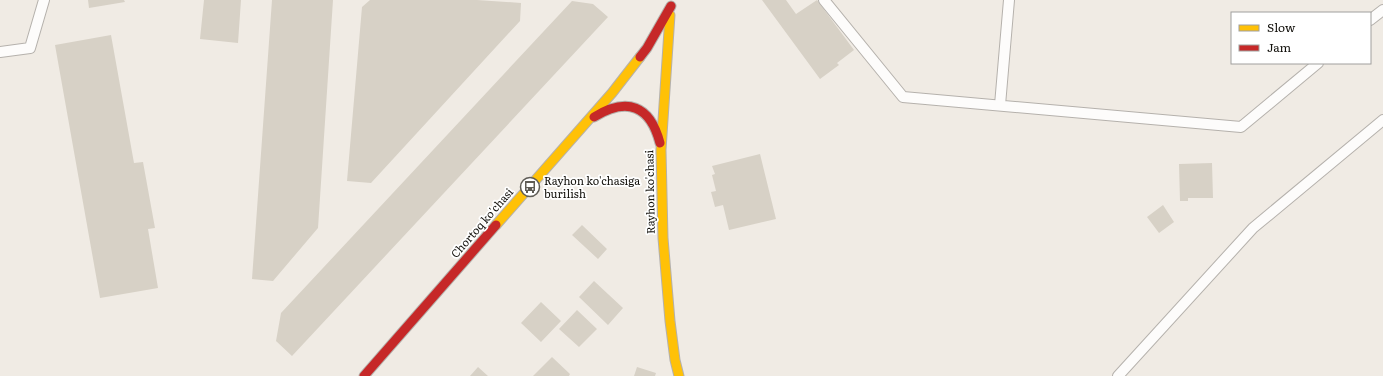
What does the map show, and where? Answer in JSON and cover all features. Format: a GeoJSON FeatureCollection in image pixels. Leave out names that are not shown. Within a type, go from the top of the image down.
{"type":"FeatureCollection","features":[{"type":"Feature","properties":{"kind":"street","name":"Chortoq ko'chasi"},"geometry":{"type":"LineString","coordinates":[[364,376],[625,78],[647,48],[671,3]]}},
{"type":"Feature","properties":{"kind":"street","name":"Rayhon ko'chasi"},"geometry":{"type":"LineString","coordinates":[[671,3],[661,150],[663,238],[669,313],[675,360],[679,376]]}},
{"type":"Feature","properties":{"kind":"street"},"geometry":{"type":"LineString","coordinates":[[585,124],[609,109],[623,106],[634,108],[645,114],[654,123],[659,135],[661,150]]}},
{"type":"Feature","properties":{"kind":"lane"},"geometry":{"type":"LineString","coordinates":[[0,52],[30,48],[44,0]]}},
{"type":"Feature","properties":{"kind":"lane"},"geometry":{"type":"LineString","coordinates":[[824,0],[903,97],[1241,127],[1317,64]]}},
{"type":"Feature","properties":{"kind":"lane"},"geometry":{"type":"LineString","coordinates":[[1000,106],[1009,0]]}},
{"type":"Feature","properties":{"kind":"lane"},"geometry":{"type":"LineString","coordinates":[[1371,19],[1383,10]]}},
{"type":"Feature","properties":{"kind":"lane"},"geometry":{"type":"LineString","coordinates":[[1118,376],[1253,228],[1383,120]]}},
{"type":"Feature","properties":{"kind":"building"},"geometry":{"type":"Polygon","coordinates":[[[88,0],[124,0],[125,2],[89,8],[88,0]]]}},
{"type":"Feature","properties":{"kind":"building"},"geometry":{"type":"Polygon","coordinates":[[[204,0],[241,0],[238,43],[200,39],[204,0]]]}},
{"type":"Feature","properties":{"kind":"building"},"geometry":{"type":"Polygon","coordinates":[[[272,0],[333,0],[318,228],[273,281],[252,279],[272,0]]]}},
{"type":"Feature","properties":{"kind":"building"},"geometry":{"type":"Polygon","coordinates":[[[370,0],[477,0],[521,3],[520,21],[371,183],[347,181],[362,7],[370,0]]]}},
{"type":"Feature","properties":{"kind":"building"},"geometry":{"type":"Polygon","coordinates":[[[762,0],[786,0],[796,14],[817,0],[854,50],[837,63],[839,65],[820,79],[762,0]]]}},
{"type":"Feature","properties":{"kind":"building"},"geometry":{"type":"Polygon","coordinates":[[[572,1],[593,4],[608,17],[292,356],[276,341],[281,313],[572,1]]]}},
{"type":"Feature","properties":{"kind":"building"},"geometry":{"type":"Polygon","coordinates":[[[111,35],[134,163],[143,162],[155,228],[148,229],[158,288],[100,298],[55,45],[111,35]]]}},
{"type":"Feature","properties":{"kind":"building"},"geometry":{"type":"Polygon","coordinates":[[[760,154],[776,219],[729,230],[723,205],[715,207],[711,192],[716,191],[712,175],[715,174],[712,166],[760,154]]]}},
{"type":"Feature","properties":{"kind":"building"},"geometry":{"type":"Polygon","coordinates":[[[1212,163],[1213,198],[1188,198],[1188,201],[1180,201],[1179,164],[1212,163]]]}},
{"type":"Feature","properties":{"kind":"building"},"geometry":{"type":"Polygon","coordinates":[[[1163,205],[1174,222],[1159,233],[1147,217],[1163,205]]]}},
{"type":"Feature","properties":{"kind":"building"},"geometry":{"type":"Polygon","coordinates":[[[582,225],[607,249],[598,259],[572,235],[582,225]]]}},
{"type":"Feature","properties":{"kind":"building"},"geometry":{"type":"Polygon","coordinates":[[[594,281],[623,308],[608,325],[579,297],[594,281]]]}},
{"type":"Feature","properties":{"kind":"building"},"geometry":{"type":"Polygon","coordinates":[[[541,302],[561,321],[541,342],[521,323],[541,302]]]}},
{"type":"Feature","properties":{"kind":"building"},"geometry":{"type":"Polygon","coordinates":[[[577,310],[597,329],[579,347],[559,329],[577,310]]]}},
{"type":"Feature","properties":{"kind":"building"},"geometry":{"type":"Polygon","coordinates":[[[552,357],[570,374],[569,376],[533,376],[552,357]]]}},
{"type":"Feature","properties":{"kind":"building"},"geometry":{"type":"Polygon","coordinates":[[[478,367],[488,376],[470,376],[478,367]]]}},
{"type":"Feature","properties":{"kind":"building"},"geometry":{"type":"Polygon","coordinates":[[[637,367],[656,373],[655,376],[634,376],[637,367]]]}},
{"type":"Feature","properties":{"kind":"traffic: slow"},"geometry":{"type":"LineString","coordinates":[[670,15],[661,150],[663,238],[670,321],[675,360],[679,376]]}},
{"type":"Feature","properties":{"kind":"traffic: slow"},"geometry":{"type":"LineString","coordinates":[[496,225],[612,93],[640,57]]}},
{"type":"Feature","properties":{"kind":"traffic: jam"},"geometry":{"type":"LineString","coordinates":[[640,57],[647,48],[671,6]]}},
{"type":"Feature","properties":{"kind":"traffic: jam"},"geometry":{"type":"LineString","coordinates":[[594,117],[617,107],[627,106],[636,108],[650,120],[656,130],[660,143]]}},
{"type":"Feature","properties":{"kind":"traffic: jam"},"geometry":{"type":"LineString","coordinates":[[364,376],[496,225]]}},
{"type":"Feature","properties":{"kind":"place","name":"Rayhon ko'chasiga burilish"},"geometry":{"type":"Point","coordinates":[530,187]}}]}
